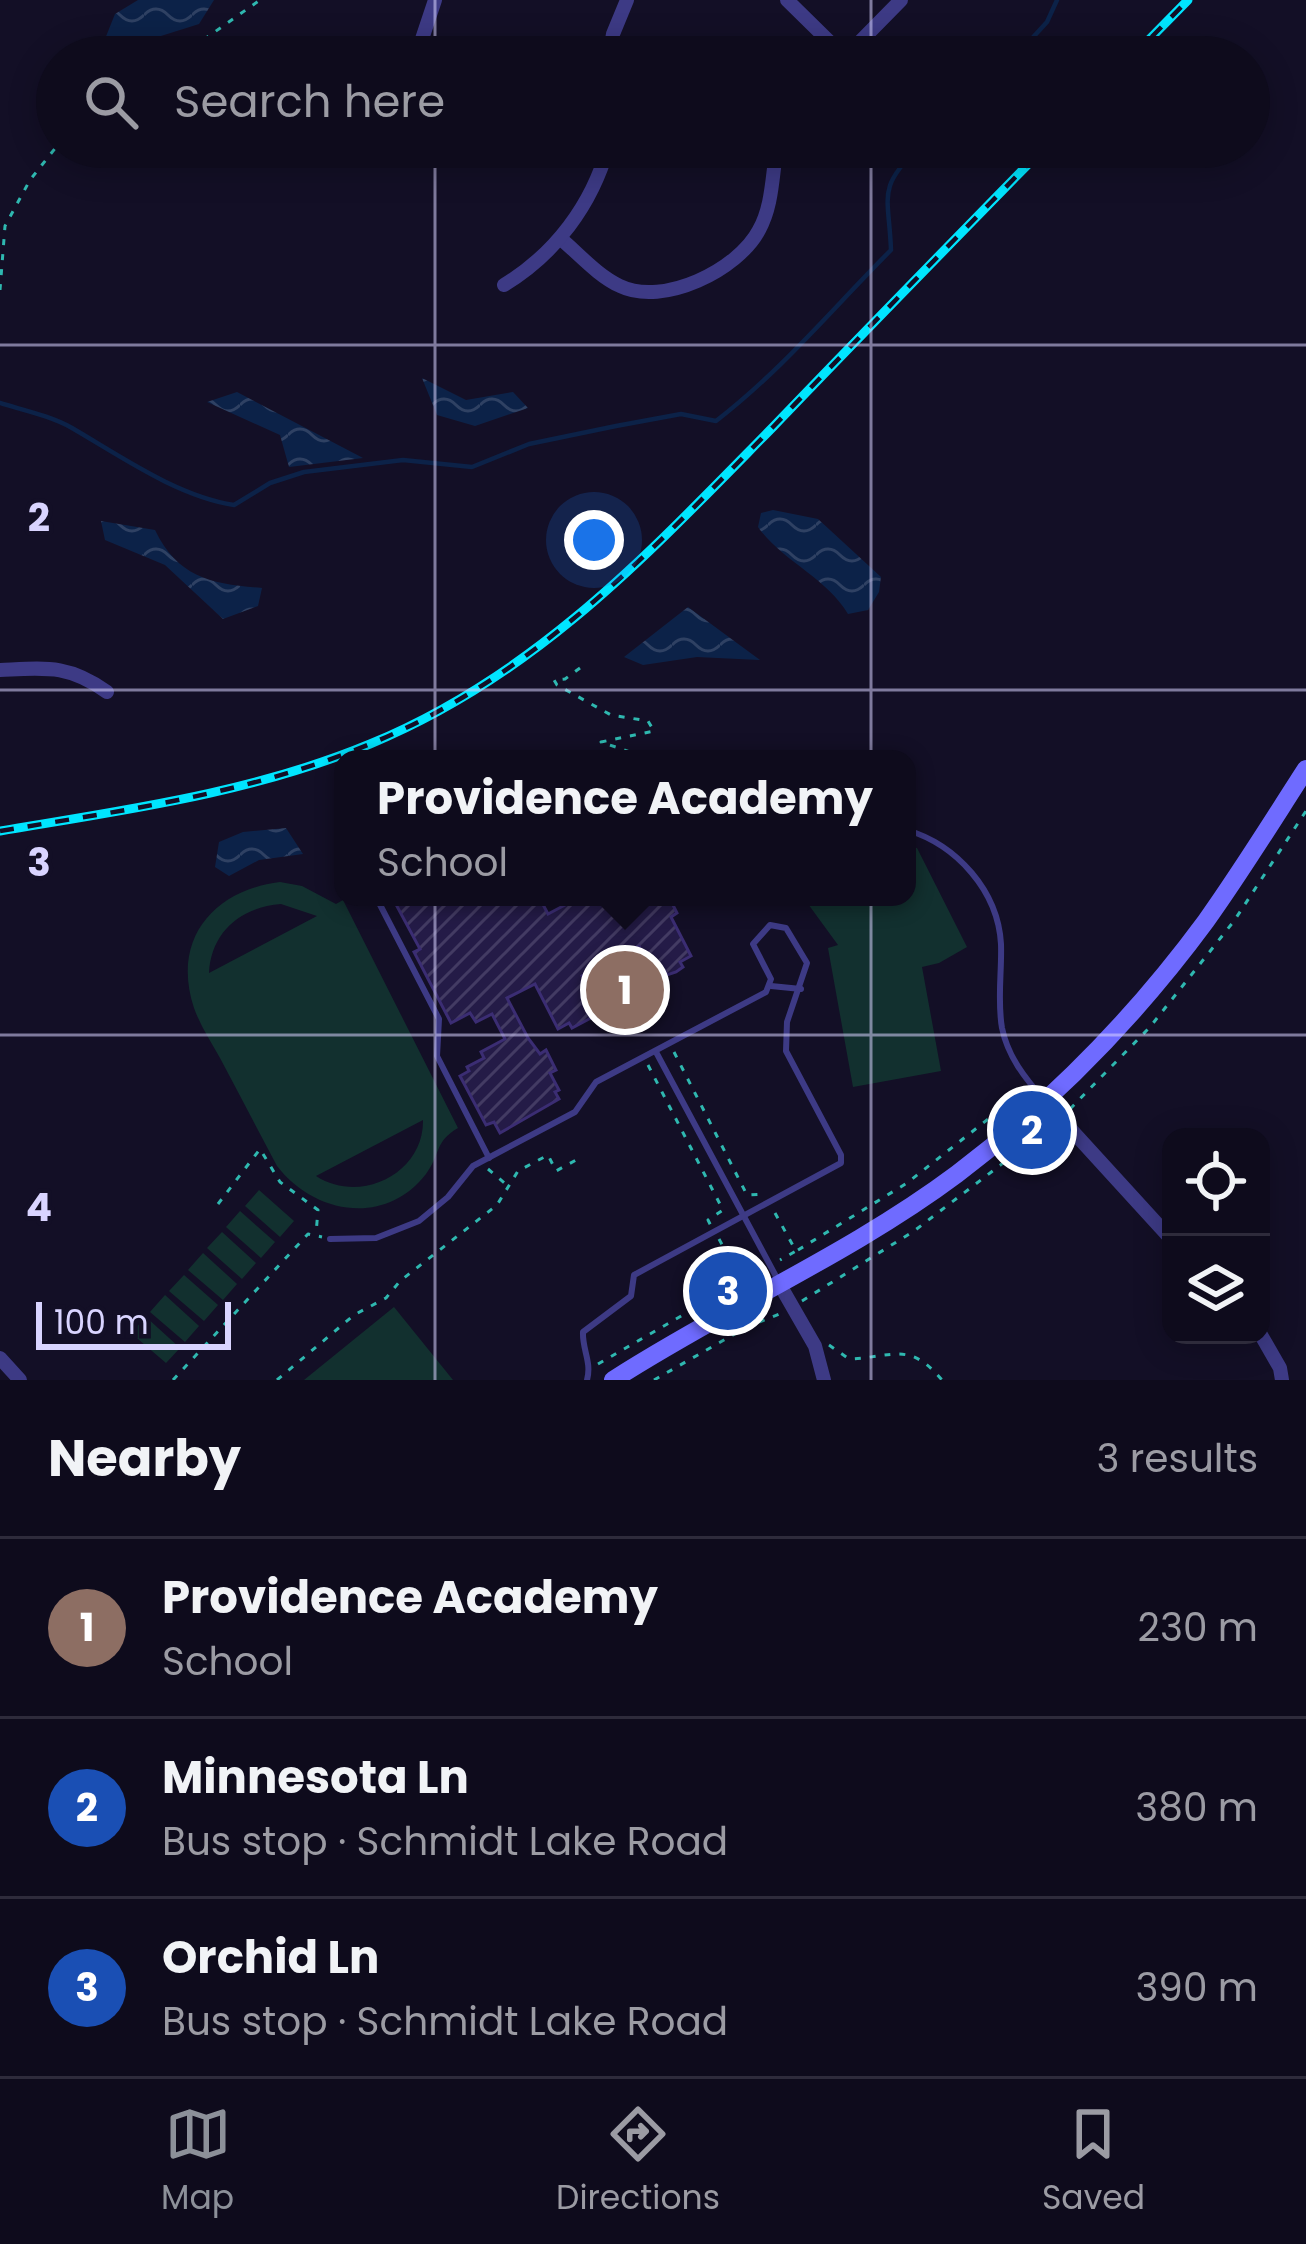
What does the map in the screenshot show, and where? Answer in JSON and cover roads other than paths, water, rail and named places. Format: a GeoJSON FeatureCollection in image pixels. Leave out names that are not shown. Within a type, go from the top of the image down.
{"type":"FeatureCollection","features":[{"type":"Feature","properties":{"kind":"street"},"geometry":{"type":"LineString","coordinates":[[423,36],[435,0]]}},
{"type":"Feature","properties":{"kind":"street"},"geometry":{"type":"LineString","coordinates":[[613,36],[627,0]]}},
{"type":"Feature","properties":{"kind":"street"},"geometry":{"type":"LineString","coordinates":[[788,0],[824,36]]}},
{"type":"Feature","properties":{"kind":"street"},"geometry":{"type":"LineString","coordinates":[[866,36],[901,0]]}},
{"type":"Feature","properties":{"kind":"street"},"geometry":{"type":"LineString","coordinates":[[504,285],[529,270],[561,238],[600,168]]}},
{"type":"Feature","properties":{"kind":"street"},"geometry":{"type":"LineString","coordinates":[[561,238],[613,282],[630,290],[658,292],[736,258],[758,233],[767,212],[774,168]]}},
{"type":"Feature","properties":{"kind":"street"},"geometry":{"type":"LineString","coordinates":[[0,670],[54,668],[83,675],[106,692]]}},
{"type":"Feature","properties":{"kind":"street"},"geometry":{"type":"LineString","coordinates":[[614,1380],[892,1218],[956,1174],[1045,1101],[1167,970],[1206,920],[1306,769]]}},
{"type":"Feature","properties":{"kind":"street"},"geometry":{"type":"LineString","coordinates":[[1045,1101],[1168,1236]]}},
{"type":"Feature","properties":{"kind":"street"},"geometry":{"type":"LineString","coordinates":[[780,1285],[815,1346],[824,1380]]}},
{"type":"Feature","properties":{"kind":"street"},"geometry":{"type":"LineString","coordinates":[[1266,1344],[1282,1380]]}},
{"type":"Feature","properties":{"kind":"street"},"geometry":{"type":"LineString","coordinates":[[0,1358],[20,1380]]}},
{"type":"Feature","properties":{"kind":"lane"},"geometry":{"type":"LineString","coordinates":[[916,833],[931,837],[963,864],[990,896],[1001,940],[1002,1027],[1013,1060],[1045,1101]]}},
{"type":"Feature","properties":{"kind":"lane"},"geometry":{"type":"LineString","coordinates":[[381,906],[439,1019],[436,1056],[486,1160]]}},
{"type":"Feature","properties":{"kind":"lane"},"geometry":{"type":"LineString","coordinates":[[587,1380],[590,1370],[584,1332],[631,1296],[634,1275],[841,1163],[786,1051],[787,1022],[807,963],[786,928],[778,926],[761,930],[753,944],[771,986]]}},
{"type":"Feature","properties":{"kind":"lane"},"geometry":{"type":"LineString","coordinates":[[330,1239],[376,1238],[419,1221],[448,1197],[464,1174],[574,1112],[596,1082],[771,986],[800,989]]}},
{"type":"Feature","properties":{"kind":"lane"},"geometry":{"type":"LineString","coordinates":[[656,1052],[780,1285]]}},
{"type":"Feature","properties":{"kind":"water"},"geometry":{"type":"Polygon","coordinates":[[[138,0],[214,0],[199,24],[161,36],[106,36],[115,14],[138,0]]]}},
{"type":"Feature","properties":{"kind":"water"},"geometry":{"type":"Polygon","coordinates":[[[422,378],[466,400],[513,392],[528,408],[475,426],[437,415],[422,378]]]}},
{"type":"Feature","properties":{"kind":"water"},"geometry":{"type":"Polygon","coordinates":[[[237,392],[363,458],[289,467],[280,435],[207,402],[237,392]]]}},
{"type":"Feature","properties":{"kind":"water"},"geometry":{"type":"Polygon","coordinates":[[[773,510],[818,519],[881,577],[879,592],[868,610],[848,614],[828,590],[768,539],[758,527],[761,513],[773,510]]]}},
{"type":"Feature","properties":{"kind":"water"},"geometry":{"type":"Polygon","coordinates":[[[101,521],[155,530],[174,559],[198,576],[262,588],[258,606],[223,619],[165,565],[105,540],[101,521]]]}},
{"type":"Feature","properties":{"kind":"water"},"geometry":{"type":"Polygon","coordinates":[[[688,607],[760,660],[697,657],[643,665],[624,657],[688,607]]]}},
{"type":"Feature","properties":{"kind":"water"},"geometry":{"type":"Polygon","coordinates":[[[286,828],[303,854],[259,860],[229,876],[215,867],[219,842],[243,832],[286,828]]]}},
{"type":"Feature","properties":{"kind":"waterway"},"geometry":{"type":"LineString","coordinates":[[1034,36],[1057,0]]}},
{"type":"Feature","properties":{"kind":"waterway"},"geometry":{"type":"LineString","coordinates":[[0,403],[64,424],[171,484],[234,505],[270,483],[304,472],[403,460],[472,467],[529,444],[616,426],[681,414],[716,421],[785,360],[891,250],[888,194],[900,168]]}},
{"type":"Feature","properties":{"kind":"railway"},"geometry":{"type":"LineString","coordinates":[[1153,36],[1188,0]]}},
{"type":"Feature","properties":{"kind":"railway"},"geometry":{"type":"LineString","coordinates":[[354,750],[430,716],[486,683],[588,607],[727,474],[1025,168]]}},
{"type":"Feature","properties":{"kind":"railway"},"geometry":{"type":"LineString","coordinates":[[0,831],[188,798],[334,758]]}},
{"type":"Feature","properties":{"kind":"place","name":"Providence Academy"},"geometry":{"type":"Point","coordinates":[625,990]}},
{"type":"Feature","properties":{"kind":"place","name":"Minnesota Ln"},"geometry":{"type":"Point","coordinates":[1032,1130]}},
{"type":"Feature","properties":{"kind":"place","name":"Orchid Ln"},"geometry":{"type":"Point","coordinates":[728,1291]}}]}
